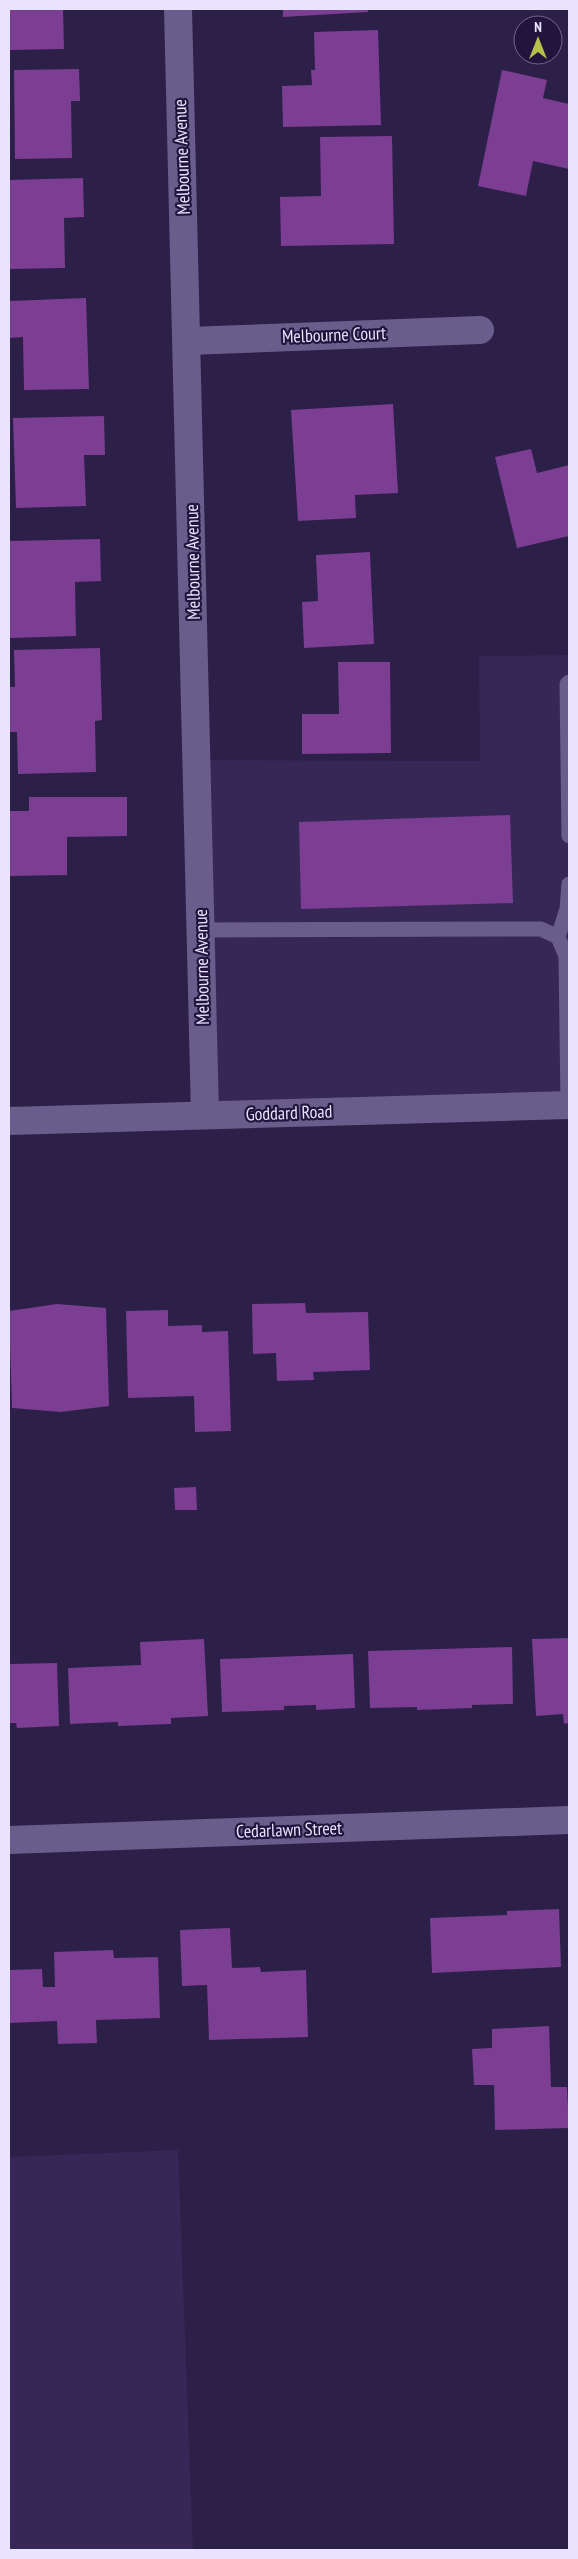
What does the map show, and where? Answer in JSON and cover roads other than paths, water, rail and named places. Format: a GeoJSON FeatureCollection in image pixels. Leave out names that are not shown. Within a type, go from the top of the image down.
{"type":"FeatureCollection","features":[{"type":"Feature","properties":{"kind":"street","name":"Melbourne Avenue"},"geometry":{"type":"LineString","coordinates":[[178,9],[188,342],[206,1115]]}},
{"type":"Feature","properties":{"kind":"street","name":"Melbourne Court"},"geometry":{"type":"LineString","coordinates":[[188,342],[480,330]]}},
{"type":"Feature","properties":{"kind":"street","name":"Goddard Road"},"geometry":{"type":"LineString","coordinates":[[9,1121],[569,1105]]}},
{"type":"Feature","properties":{"kind":"street","name":"Cedarlawn Street"},"geometry":{"type":"LineString","coordinates":[[9,1840],[569,1820]]}},
{"type":"Feature","properties":{"kind":"lane"},"geometry":{"type":"LineString","coordinates":[[569,682],[567,684],[569,836]]}},
{"type":"Feature","properties":{"kind":"lane"},"geometry":{"type":"LineString","coordinates":[[558,937],[567,909],[569,884]]}},
{"type":"Feature","properties":{"kind":"lane"},"geometry":{"type":"LineString","coordinates":[[201,930],[541,928],[558,937],[566,956],[569,1105]]}}]}
